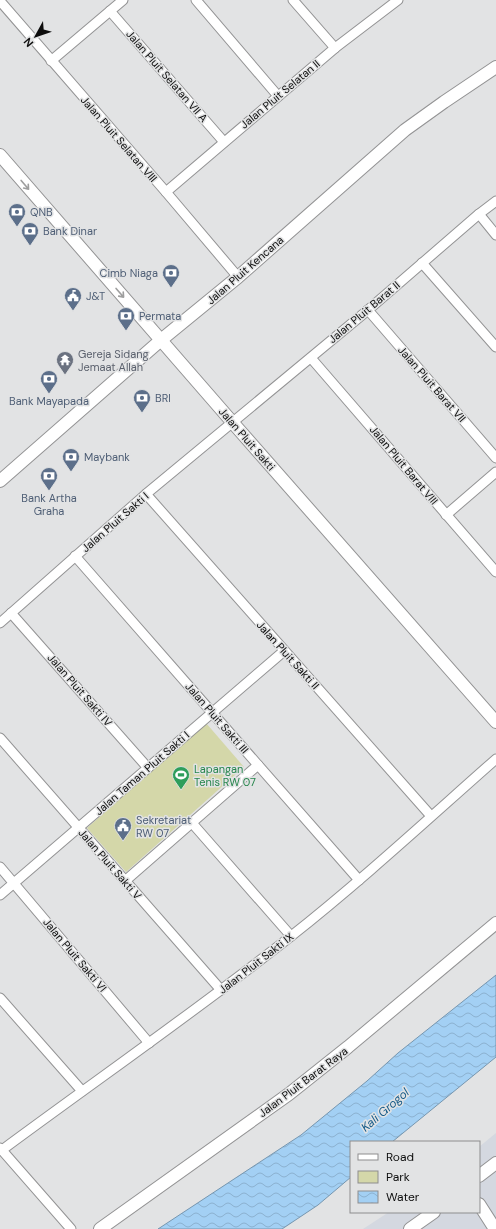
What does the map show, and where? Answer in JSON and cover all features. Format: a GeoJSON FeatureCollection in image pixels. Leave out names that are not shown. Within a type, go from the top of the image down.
{"type":"FeatureCollection","features":[{"type":"Feature","properties":{"kind":"street"},"geometry":{"type":"LineString","coordinates":[[51,61],[123,0]]}},
{"type":"Feature","properties":{"kind":"street"},"geometry":{"type":"LineString","coordinates":[[196,0],[278,96]]}},
{"type":"Feature","properties":{"kind":"street"},"geometry":{"type":"LineString","coordinates":[[293,0],[335,48]]}},
{"type":"Feature","properties":{"kind":"street","name":"Jalan Pluit Selatan VIII"},"geometry":{"type":"LineString","coordinates":[[0,1],[238,277]]}},
{"type":"Feature","properties":{"kind":"street","name":"Jalan Pluit Selatan II"},"geometry":{"type":"LineString","coordinates":[[166,192],[335,48],[395,1]]}},
{"type":"Feature","properties":{"kind":"street","name":"Jalan Pluit Selatan VII A"},"geometry":{"type":"LineString","coordinates":[[110,11],[224,142]]}},
{"type":"Feature","properties":{"kind":"street","name":"Jalan Pluit Kencana"},"geometry":{"type":"LineString","coordinates":[[0,481],[161,340],[238,277],[405,130],[496,67]]}},
{"type":"Feature","properties":{"kind":"street","name":"Jalan Pluit Sakti"},"geometry":{"type":"LineString","coordinates":[[0,155],[496,722]]}},
{"type":"Feature","properties":{"kind":"street","name":"Jalan Pluit Barat II"},"geometry":{"type":"LineString","coordinates":[[233,423],[368,310],[478,214],[496,202]]}},
{"type":"Feature","properties":{"kind":"street"},"geometry":{"type":"LineString","coordinates":[[478,214],[496,235]]}},
{"type":"Feature","properties":{"kind":"street"},"geometry":{"type":"LineString","coordinates":[[422,262],[496,346]]}},
{"type":"Feature","properties":{"kind":"street","name":"Jalan Pluit Barat VII"},"geometry":{"type":"LineString","coordinates":[[368,310],[496,458]]}},
{"type":"Feature","properties":{"kind":"street","name":"Jalan Pluit Barat VIII"},"geometry":{"type":"LineString","coordinates":[[311,358],[496,572]]}},
{"type":"Feature","properties":{"kind":"street","name":"Jalan Pluit Sakti I"},"geometry":{"type":"LineString","coordinates":[[0,623],[146,494],[233,423]]}},
{"type":"Feature","properties":{"kind":"street"},"geometry":{"type":"LineString","coordinates":[[446,515],[496,472]]}},
{"type":"Feature","properties":{"kind":"street","name":"Jalan Pluit Sakti II"},"geometry":{"type":"LineString","coordinates":[[146,494],[431,816]]}},
{"type":"Feature","properties":{"kind":"street","name":"Jalan Pluit Sakti III"},"geometry":{"type":"LineString","coordinates":[[75,556],[359,880]]}},
{"type":"Feature","properties":{"kind":"street","name":"Jalan Pluit Sakti IV"},"geometry":{"type":"LineString","coordinates":[[12,613],[148,768]]}},
{"type":"Feature","properties":{"kind":"street","name":"Jalan Taman Pluit Sakti I"},"geometry":{"type":"LineString","coordinates":[[0,895],[284,650]]}},
{"type":"Feature","properties":{"kind":"street","name":"Jalan Pluit Sakti V"},"geometry":{"type":"LineString","coordinates":[[0,738],[221,990]]}},
{"type":"Feature","properties":{"kind":"street","name":"Jalan Pluit Sakti IX"},"geometry":{"type":"LineString","coordinates":[[1,1149],[149,1043],[291,936],[359,880],[496,759]]}},
{"type":"Feature","properties":{"kind":"street"},"geometry":{"type":"LineString","coordinates":[[125,881],[258,765]]}},
{"type":"Feature","properties":{"kind":"street"},"geometry":{"type":"LineString","coordinates":[[192,823],[291,936]]}},
{"type":"Feature","properties":{"kind":"street","name":"Jalan Pluit Sakti VI"},"geometry":{"type":"LineString","coordinates":[[0,867],[149,1043]]}},
{"type":"Feature","properties":{"kind":"street","name":"Jalan Pluit Barat Raya"},"geometry":{"type":"LineString","coordinates":[[100,1229],[289,1094],[348,1047],[496,923]]}},
{"type":"Feature","properties":{"kind":"street"},"geometry":{"type":"LineString","coordinates":[[0,998],[82,1091]]}},
{"type":"Feature","properties":{"kind":"street"},"geometry":{"type":"LineString","coordinates":[[1,1149],[72,1229]]}},
{"type":"Feature","properties":{"kind":"street"},"geometry":{"type":"LineString","coordinates":[[480,1175],[496,1163]]}},
{"type":"Feature","properties":{"kind":"street"},"geometry":{"type":"LineString","coordinates":[[480,1206],[494,1229]]}},
{"type":"Feature","properties":{"kind":"street"},"geometry":{"type":"LineString","coordinates":[[410,1229],[433,1213]]}},
{"type":"Feature","properties":{"kind":"shaded area"},"geometry":{"type":"Polygon","coordinates":[[[496,1133],[496,1229],[363,1229],[387,1213],[480,1213],[480,1146],[496,1133]]]}},
{"type":"Feature","properties":{"kind":"green space"},"geometry":{"type":"Polygon","coordinates":[[[206,723],[244,767],[126,872],[87,828],[206,723]]]}},
{"type":"Feature","properties":{"kind":"water","name":"Kali Grogol"},"geometry":{"type":"Polygon","coordinates":[[[496,975],[496,1057],[393,1141],[350,1141],[350,1178],[318,1205],[282,1229],[158,1229],[301,1135],[367,1081],[398,1053],[496,975]]]}},
{"type":"Feature","properties":{"kind":"place","name":"QNB"},"geometry":{"type":"Point","coordinates":[17,227]}},
{"type":"Feature","properties":{"kind":"place","name":"Bank Dinar"},"geometry":{"type":"Point","coordinates":[30,246]}},
{"type":"Feature","properties":{"kind":"place","name":"Cimb Niaga"},"geometry":{"type":"Point","coordinates":[171,288]}},
{"type":"Feature","properties":{"kind":"place","name":"J&T"},"geometry":{"type":"Point","coordinates":[73,311]}},
{"type":"Feature","properties":{"kind":"place","name":"Permata"},"geometry":{"type":"Point","coordinates":[126,331]}},
{"type":"Feature","properties":{"kind":"place","name":"Gereja Sidang Jemaat Allah"},"geometry":{"type":"Point","coordinates":[65,375]}},
{"type":"Feature","properties":{"kind":"place","name":"Bank Mayapada"},"geometry":{"type":"Point","coordinates":[49,394]}},
{"type":"Feature","properties":{"kind":"place","name":"BRI"},"geometry":{"type":"Point","coordinates":[142,413]}},
{"type":"Feature","properties":{"kind":"place","name":"Maybank"},"geometry":{"type":"Point","coordinates":[71,472]}},
{"type":"Feature","properties":{"kind":"place","name":"Bank Artha Graha"},"geometry":{"type":"Point","coordinates":[49,491]}},
{"type":"Feature","properties":{"kind":"place","name":"Lapangan Tenis RW 07"},"geometry":{"type":"Point","coordinates":[181,790]}},
{"type":"Feature","properties":{"kind":"place","name":"Sekretariat RW 07"},"geometry":{"type":"Point","coordinates":[123,841]}}]}
